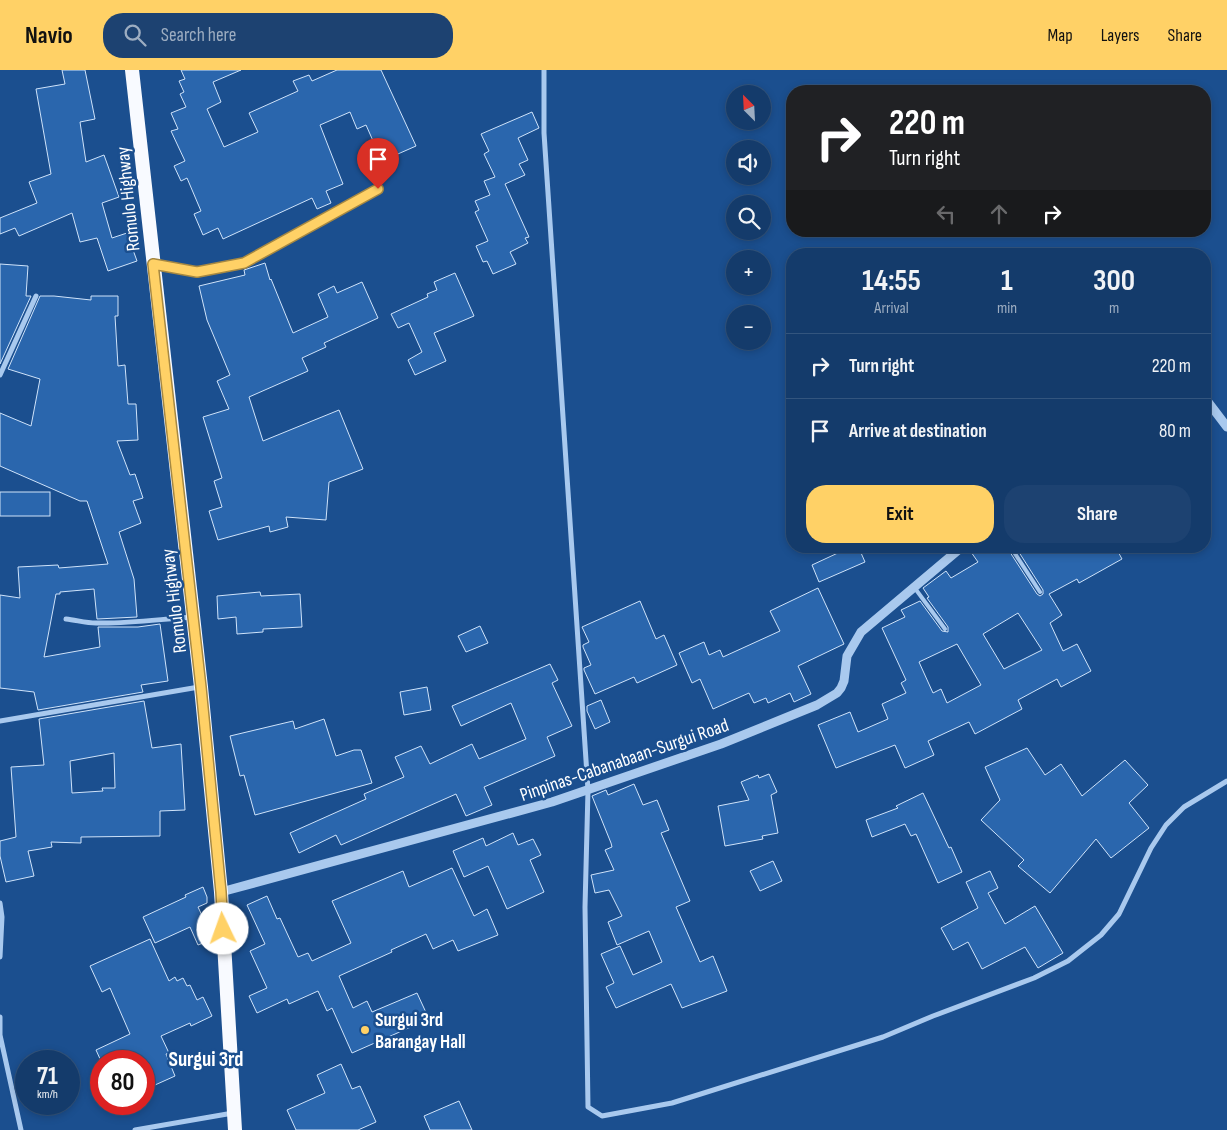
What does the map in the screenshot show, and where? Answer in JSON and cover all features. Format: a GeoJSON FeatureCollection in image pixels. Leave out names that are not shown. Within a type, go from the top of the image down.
{"type":"FeatureCollection","features":[{"type":"Feature","properties":{"kind":"highway","name":"Romulo Highway"},"geometry":{"type":"LineString","coordinates":[[132,70],[201,687],[221,892],[235,1130]]}},
{"type":"Feature","properties":{"kind":"street"},"geometry":{"type":"LineString","coordinates":[[544,70],[544,133],[588,790],[585,907],[588,1108],[602,1116],[672,1103],[884,1037],[933,1016],[1034,978],[1068,961],[1101,935],[1119,914],[1151,848],[1166,825],[1184,807],[1227,781]]}},
{"type":"Feature","properties":{"kind":"street"},"geometry":{"type":"LineString","coordinates":[[0,375],[36,296]]}},
{"type":"Feature","properties":{"kind":"street"},"geometry":{"type":"LineString","coordinates":[[1211,406],[1227,427]]}},
{"type":"Feature","properties":{"kind":"street","name":"Pinpinas-Cabanabaan-Surgui Road"},"geometry":{"type":"LineString","coordinates":[[221,892],[543,805],[721,744],[817,705],[837,693],[844,681],[847,656],[861,632],[955,553]]}},
{"type":"Feature","properties":{"kind":"street"},"geometry":{"type":"LineString","coordinates":[[66,619],[94,623],[122,623],[193,616]]}},
{"type":"Feature","properties":{"kind":"street"},"geometry":{"type":"LineString","coordinates":[[0,721],[201,687]]}},
{"type":"Feature","properties":{"kind":"street"},"geometry":{"type":"LineString","coordinates":[[0,903],[2,917],[0,957]]}},
{"type":"Feature","properties":{"kind":"street"},"geometry":{"type":"LineString","coordinates":[[0,1017],[0,1035],[21,1130]]}},
{"type":"Feature","properties":{"kind":"street"},"geometry":{"type":"LineString","coordinates":[[135,1130],[233,1113]]}},
{"type":"Feature","properties":{"kind":"lane"},"geometry":{"type":"LineString","coordinates":[[153,264],[197,272],[244,263],[378,189]]}},
{"type":"Feature","properties":{"kind":"lane"},"geometry":{"type":"LineString","coordinates":[[1015,553],[1040,592]]}},
{"type":"Feature","properties":{"kind":"lane"},"geometry":{"type":"LineString","coordinates":[[914,587],[945,629]]}},
{"type":"Feature","properties":{"kind":"building"},"geometry":{"type":"Polygon","coordinates":[[[62,70],[85,70],[95,119],[80,122],[86,162],[104,155],[119,197],[102,203],[112,238],[127,233],[137,261],[108,271],[97,238],[80,242],[72,213],[19,236],[15,228],[0,234],[0,218],[37,203],[29,182],[51,174],[36,89],[65,84],[62,70]]]}},
{"type":"Feature","properties":{"kind":"building"},"geometry":{"type":"Polygon","coordinates":[[[181,70],[241,70],[213,82],[221,102],[207,109],[224,147],[258,132],[249,113],[298,91],[293,81],[309,75],[312,81],[337,70],[381,70],[416,146],[382,161],[366,125],[357,129],[350,112],[320,125],[343,184],[326,191],[331,203],[317,209],[312,198],[223,239],[218,228],[203,235],[194,214],[201,211],[187,178],[181,181],[174,166],[185,161],[171,131],[178,129],[171,113],[186,107],[180,94],[184,92],[179,81],[185,79],[181,70]]]}},
{"type":"Feature","properties":{"kind":"building"},"geometry":{"type":"Polygon","coordinates":[[[532,112],[539,128],[518,138],[528,160],[519,164],[525,175],[505,184],[529,237],[525,238],[528,243],[510,252],[516,264],[493,274],[487,261],[483,262],[476,246],[488,241],[475,212],[479,210],[475,201],[490,195],[484,181],[495,177],[484,154],[489,151],[481,134],[532,112]]]}},
{"type":"Feature","properties":{"kind":"building"},"geometry":{"type":"Polygon","coordinates":[[[265,263],[270,280],[293,333],[328,317],[318,294],[334,286],[337,293],[362,282],[378,318],[324,343],[326,347],[302,358],[308,371],[249,397],[263,441],[339,410],[363,469],[329,482],[326,520],[286,517],[288,527],[270,532],[269,526],[218,540],[209,511],[222,507],[214,481],[222,478],[203,417],[229,409],[217,381],[230,375],[207,320],[199,286],[245,275],[244,270],[265,263]]]}},
{"type":"Feature","properties":{"kind":"building"},"geometry":{"type":"Polygon","coordinates":[[[0,264],[28,266],[26,296],[31,296],[0,364],[0,264]]]}},
{"type":"Feature","properties":{"kind":"building"},"geometry":{"type":"Polygon","coordinates":[[[455,273],[474,316],[434,333],[446,361],[415,375],[408,360],[422,352],[409,323],[398,328],[391,314],[428,297],[427,294],[437,290],[434,282],[455,273]]]}},
{"type":"Feature","properties":{"kind":"building"},"geometry":{"type":"Polygon","coordinates":[[[40,296],[91,300],[91,296],[118,296],[118,316],[115,316],[118,366],[125,365],[128,404],[136,404],[138,440],[117,441],[130,475],[135,474],[143,498],[133,501],[141,523],[119,532],[134,579],[137,617],[97,619],[94,589],[60,592],[60,594],[56,594],[44,657],[100,647],[98,627],[138,627],[160,624],[168,681],[141,685],[143,692],[38,710],[34,692],[0,688],[0,595],[20,598],[18,567],[58,565],[59,568],[108,564],[87,501],[80,501],[0,466],[0,413],[31,426],[40,379],[8,369],[40,296]]]}},
{"type":"Feature","properties":{"kind":"building"},"geometry":{"type":"Polygon","coordinates":[[[0,492],[50,492],[50,516],[0,516],[0,492]]]}},
{"type":"Feature","properties":{"kind":"building"},"geometry":{"type":"Polygon","coordinates":[[[838,553],[861,553],[865,562],[819,582],[812,565],[838,553]]]}},
{"type":"Feature","properties":{"kind":"building"},"geometry":{"type":"Polygon","coordinates":[[[972,553],[1011,553],[1040,596],[1043,594],[1043,590],[1019,553],[1119,553],[1122,559],[1079,583],[1077,579],[1049,594],[1062,615],[1050,623],[1063,651],[1077,644],[1091,671],[1061,687],[1057,679],[1018,700],[1022,709],[975,734],[969,722],[928,741],[934,755],[905,768],[895,745],[836,768],[818,725],[850,712],[858,732],[888,719],[882,704],[906,693],[901,683],[906,680],[882,628],[905,617],[901,610],[920,601],[942,631],[948,632],[948,627],[927,598],[929,597],[923,588],[946,571],[951,578],[978,562],[972,553]],[[1018,613],[983,634],[1004,669],[1042,650],[1018,613]],[[957,644],[919,662],[933,693],[941,689],[947,703],[981,685],[957,644]]]}},
{"type":"Feature","properties":{"kind":"building"},"geometry":{"type":"Polygon","coordinates":[[[818,588],[844,644],[798,666],[811,694],[794,702],[790,693],[768,703],[766,698],[754,703],[749,693],[713,709],[700,679],[692,683],[679,653],[704,642],[709,655],[720,650],[723,657],[780,631],[770,611],[818,588]]]}},
{"type":"Feature","properties":{"kind":"building"},"geometry":{"type":"Polygon","coordinates":[[[260,592],[261,596],[300,594],[302,627],[263,629],[263,632],[237,634],[236,617],[218,619],[217,596],[260,592]]]}},
{"type":"Feature","properties":{"kind":"building"},"geometry":{"type":"Polygon","coordinates":[[[640,601],[656,639],[664,635],[677,665],[637,683],[634,677],[595,694],[584,670],[584,668],[591,665],[583,647],[583,645],[589,642],[582,627],[640,601]]]}},
{"type":"Feature","properties":{"kind":"building"},"geometry":{"type":"Polygon","coordinates":[[[480,626],[488,643],[466,652],[458,636],[480,626]]]}},
{"type":"Feature","properties":{"kind":"building"},"geometry":{"type":"Polygon","coordinates":[[[550,664],[558,680],[552,683],[572,726],[547,737],[555,756],[484,787],[492,805],[466,816],[456,794],[341,845],[336,835],[299,853],[290,833],[366,799],[364,794],[404,777],[395,757],[421,746],[430,764],[472,744],[479,759],[526,739],[511,703],[461,726],[452,706],[550,664]]]}},
{"type":"Feature","properties":{"kind":"building"},"geometry":{"type":"Polygon","coordinates":[[[427,687],[431,710],[404,715],[400,692],[427,687]]]}},
{"type":"Feature","properties":{"kind":"building"},"geometry":{"type":"Polygon","coordinates":[[[601,700],[610,722],[595,729],[587,711],[587,706],[601,700]]]}},
{"type":"Feature","properties":{"kind":"building"},"geometry":{"type":"Polygon","coordinates":[[[144,701],[152,748],[181,744],[185,810],[160,811],[160,836],[81,837],[81,843],[51,842],[52,847],[28,851],[34,876],[6,882],[0,856],[0,841],[16,837],[11,767],[44,765],[39,719],[144,701]],[[114,753],[70,761],[72,793],[103,791],[102,788],[115,788],[114,753]]]}},
{"type":"Feature","properties":{"kind":"building"},"geometry":{"type":"Polygon","coordinates":[[[324,719],[336,756],[354,750],[361,750],[372,783],[255,815],[244,775],[240,776],[230,736],[293,721],[295,729],[324,719]]]}},
{"type":"Feature","properties":{"kind":"building"},"geometry":{"type":"Polygon","coordinates":[[[1027,748],[1045,775],[1061,764],[1082,796],[1125,760],[1148,785],[1129,803],[1149,828],[1111,858],[1096,839],[1050,893],[1018,866],[1024,860],[981,820],[1000,800],[985,767],[1027,748]]]}},
{"type":"Feature","properties":{"kind":"building"},"geometry":{"type":"Polygon","coordinates":[[[769,774],[777,792],[771,795],[778,833],[762,836],[763,839],[725,846],[718,806],[749,800],[741,782],[758,775],[759,778],[769,774]]]}},
{"type":"Feature","properties":{"kind":"building"},"geometry":{"type":"Polygon","coordinates":[[[634,784],[643,805],[657,800],[669,830],[661,833],[690,901],[676,907],[700,962],[713,956],[727,991],[682,1008],[671,984],[616,1008],[606,987],[614,983],[601,954],[620,946],[633,975],[662,962],[649,931],[617,945],[608,922],[622,916],[609,890],[595,893],[591,875],[614,870],[605,850],[612,847],[611,843],[592,796],[606,790],[608,795],[634,784]]]}},
{"type":"Feature","properties":{"kind":"building"},"geometry":{"type":"Polygon","coordinates":[[[923,793],[962,872],[938,883],[916,834],[911,836],[905,824],[872,837],[866,820],[898,808],[896,806],[923,793]]]}},
{"type":"Feature","properties":{"kind":"building"},"geometry":{"type":"Polygon","coordinates":[[[513,833],[518,845],[533,839],[541,855],[530,860],[544,892],[507,909],[488,866],[464,877],[453,851],[483,838],[486,846],[513,833]]]}},
{"type":"Feature","properties":{"kind":"building"},"geometry":{"type":"Polygon","coordinates":[[[773,861],[782,881],[760,891],[750,871],[773,861]]]}},
{"type":"Feature","properties":{"kind":"building"},"geometry":{"type":"Polygon","coordinates":[[[452,868],[474,916],[487,909],[498,935],[458,951],[453,940],[433,949],[426,934],[339,976],[353,1008],[367,1001],[372,1012],[417,993],[429,1019],[352,1053],[332,1008],[327,1011],[318,991],[289,1004],[287,999],[257,1013],[249,996],[267,988],[250,951],[265,944],[247,905],[267,896],[277,919],[280,918],[298,957],[308,953],[312,961],[351,943],[332,901],[403,871],[409,887],[452,868]]]}},
{"type":"Feature","properties":{"kind":"building"},"geometry":{"type":"Polygon","coordinates":[[[990,871],[998,888],[988,893],[1005,924],[1035,906],[1063,953],[1038,968],[1025,947],[982,969],[968,942],[953,950],[941,928],[978,908],[966,882],[990,871]]]}},
{"type":"Feature","properties":{"kind":"building"},"geometry":{"type":"Polygon","coordinates":[[[203,887],[207,903],[198,907],[213,939],[198,945],[190,927],[155,943],[143,917],[203,887]]]}},
{"type":"Feature","properties":{"kind":"building"},"geometry":{"type":"Polygon","coordinates":[[[150,939],[169,981],[175,977],[177,981],[183,978],[187,986],[190,985],[197,1000],[203,997],[212,1016],[191,1026],[190,1023],[161,1036],[169,1053],[166,1054],[175,1076],[155,1085],[155,1050],[96,1050],[130,1034],[110,988],[102,992],[90,966],[150,939]]]}},
{"type":"Feature","properties":{"kind":"building"},"geometry":{"type":"Polygon","coordinates":[[[341,1064],[352,1089],[360,1086],[376,1122],[358,1130],[296,1130],[287,1110],[325,1093],[317,1075],[341,1064]]]}},
{"type":"Feature","properties":{"kind":"building"},"geometry":{"type":"Polygon","coordinates":[[[459,1101],[472,1130],[430,1130],[424,1116],[459,1101]]]}},
{"type":"Feature","properties":{"kind":"place","name":"Surgui 3rd Barangay Hall"},"geometry":{"type":"Point","coordinates":[365,1030]}},
{"type":"Feature","properties":{"kind":"district","name":"Surgui 3rd"},"geometry":{"type":"Point","coordinates":[206,1059]}},
{"type":"Feature","properties":{"kind":"route"},"geometry":{"type":"LineString","coordinates":[[223,929],[201,687],[153,264],[197,272],[244,263],[378,189]]}}]}
